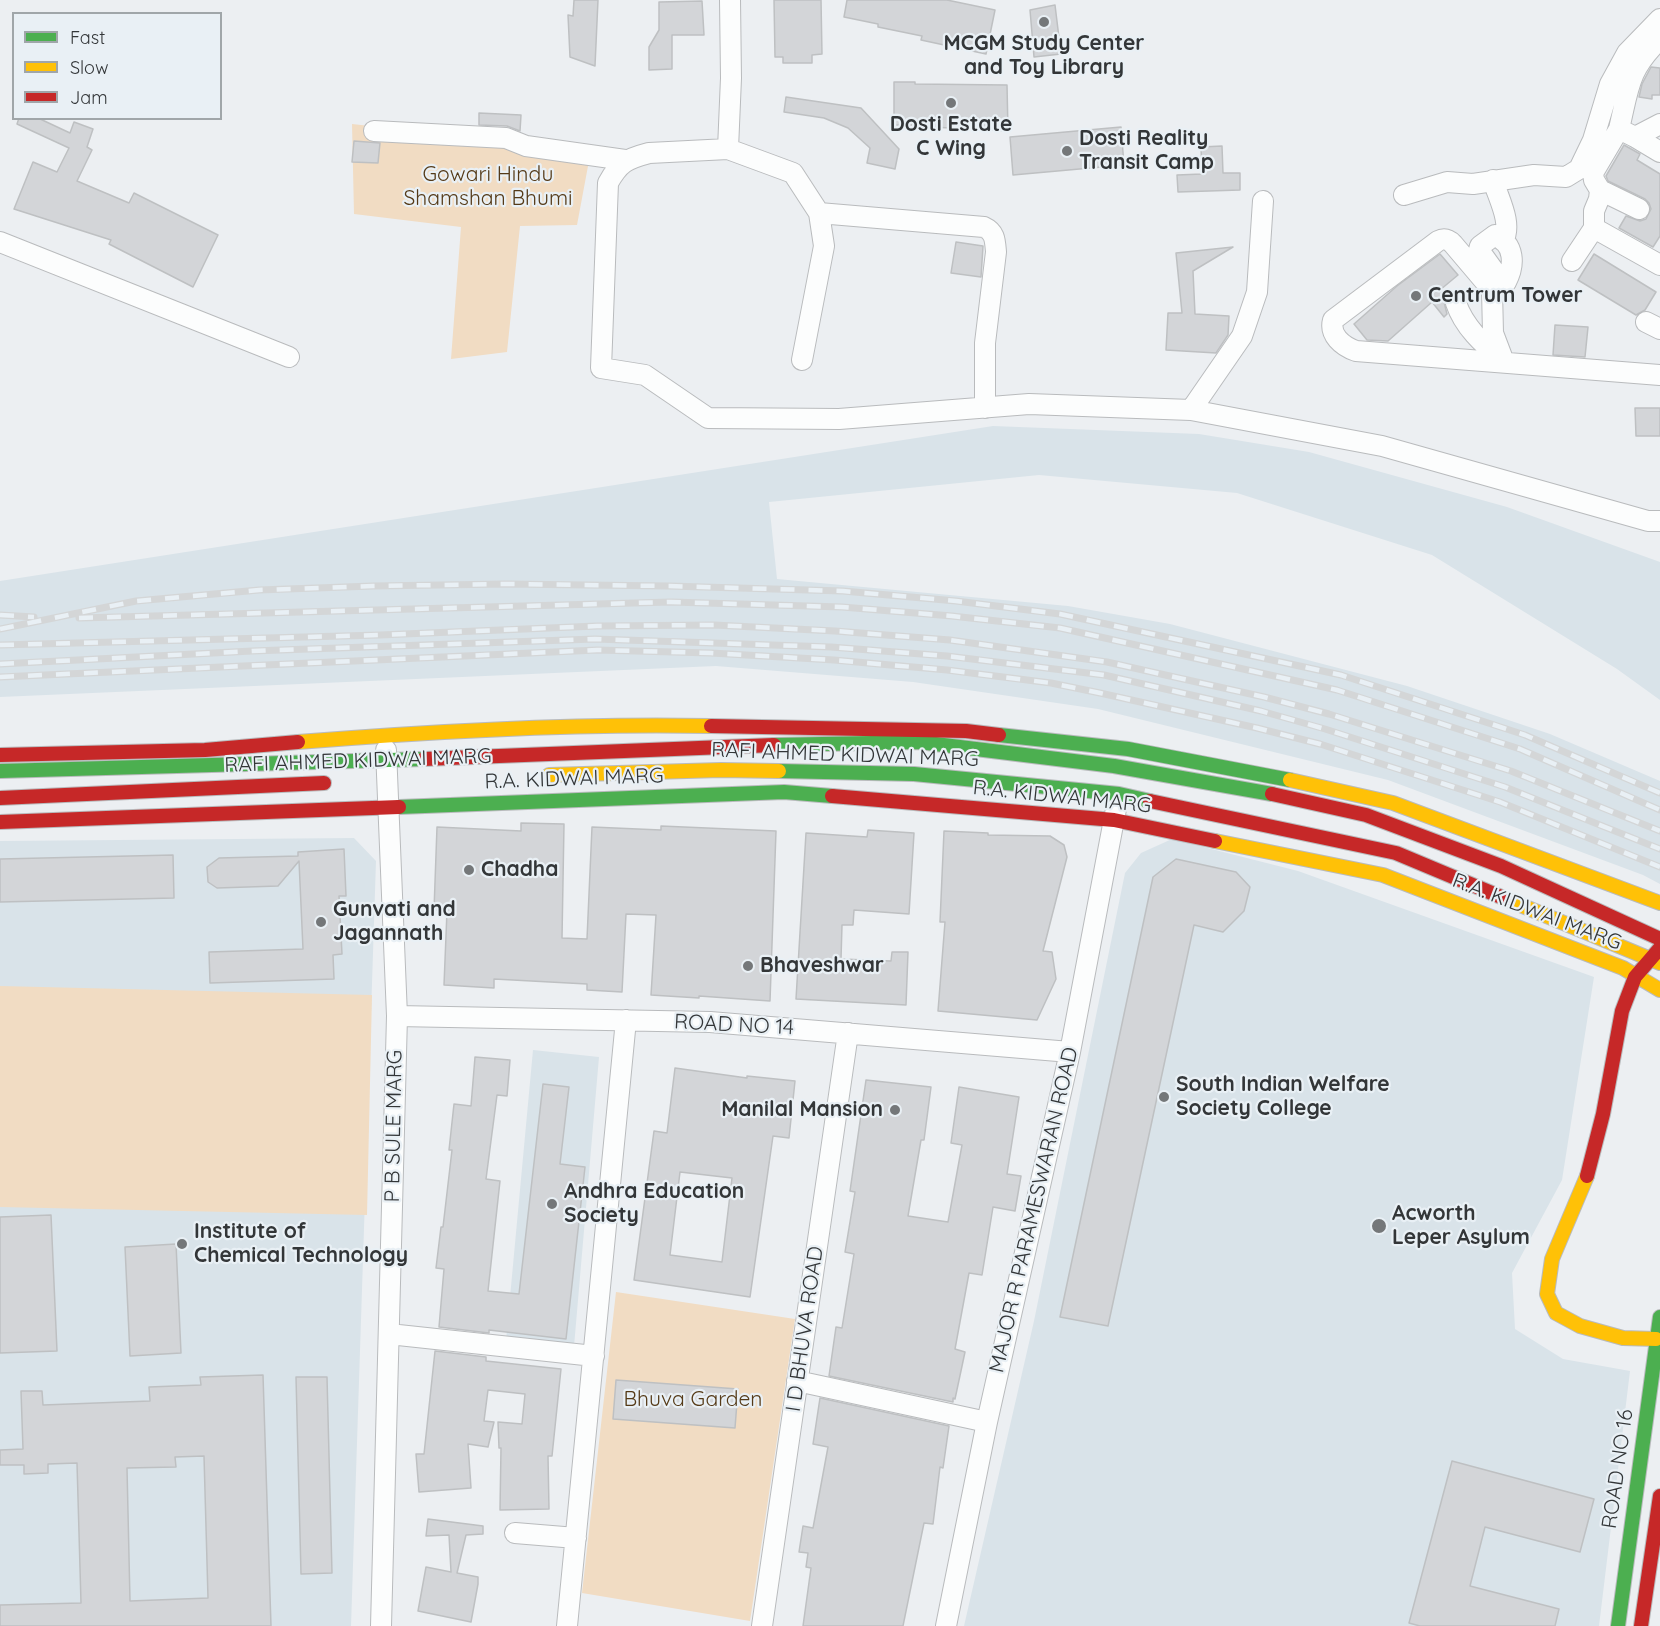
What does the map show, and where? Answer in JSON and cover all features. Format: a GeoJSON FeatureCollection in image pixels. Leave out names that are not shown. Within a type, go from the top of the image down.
{"type":"FeatureCollection","features":[{"type":"Feature","properties":{"kind":"main road"},"geometry":{"type":"LineString","coordinates":[[0,755],[205,750],[384,735],[632,724],[966,730],[1126,758],[1324,786],[1393,803],[1660,903]]}},
{"type":"Feature","properties":{"kind":"main road"},"geometry":{"type":"LineString","coordinates":[[0,771],[387,775],[774,746],[919,742],[1126,758],[1366,815],[1500,866],[1660,939]]}},
{"type":"Feature","properties":{"kind":"main road","name":"RAFI AHMED KIDWAI MARG"},"geometry":{"type":"LineString","coordinates":[[531,776],[721,770],[914,774],[1119,794],[1396,853],[1657,956]]}},
{"type":"Feature","properties":{"kind":"main road","name":"RAFI AHMED KIDWAI MARG"},"geometry":{"type":"LineString","coordinates":[[0,798],[340,782]]}},
{"type":"Feature","properties":{"kind":"main road","name":"R.A. KIDWAI MARG"},"geometry":{"type":"LineString","coordinates":[[0,822],[783,792],[1114,820],[1383,875],[1623,968],[1660,990]]}},
{"type":"Feature","properties":{"kind":"main road"},"geometry":{"type":"LineString","coordinates":[[1656,1340],[1623,1338],[1580,1326],[1556,1313],[1547,1294],[1552,1258],[1591,1167],[1622,1011],[1635,977],[1657,956]]}},
{"type":"Feature","properties":{"kind":"main road","name":"ROAD NO 16"},"geometry":{"type":"LineString","coordinates":[[1618,1626],[1660,1317]]}},
{"type":"Feature","properties":{"kind":"main road"},"geometry":{"type":"LineString","coordinates":[[1641,1626],[1660,1496]]}},
{"type":"Feature","properties":{"kind":"street"},"geometry":{"type":"LineString","coordinates":[[728,149],[731,78],[730,0]]}},
{"type":"Feature","properties":{"kind":"street"},"geometry":{"type":"LineString","coordinates":[[1404,195],[1447,182],[1473,184],[1534,175],[1566,177],[1579,169],[1593,140],[1611,84],[1627,52],[1660,19]]}},
{"type":"Feature","properties":{"kind":"street"},"geometry":{"type":"LineString","coordinates":[[1627,133],[1630,78],[1638,62],[1660,39]]}},
{"type":"Feature","properties":{"kind":"street"},"geometry":{"type":"LineString","coordinates":[[1639,209],[1600,190],[1593,173],[1627,133],[1660,124]]}},
{"type":"Feature","properties":{"kind":"street"},"geometry":{"type":"LineString","coordinates":[[374,131],[506,138],[526,146],[625,160]]}},
{"type":"Feature","properties":{"kind":"street"},"geometry":{"type":"LineString","coordinates":[[1627,133],[1660,152]]}},
{"type":"Feature","properties":{"kind":"street"},"geometry":{"type":"LineString","coordinates":[[802,360],[824,246],[819,213],[793,173],[728,149],[648,153],[625,160],[616,168],[608,183],[601,369],[645,375],[708,418],[839,419],[1029,404],[1191,410],[1382,447],[1648,521],[1660,521]]}},
{"type":"Feature","properties":{"kind":"street"},"geometry":{"type":"LineString","coordinates":[[1493,180],[1503,234]]}},
{"type":"Feature","properties":{"kind":"street"},"geometry":{"type":"LineString","coordinates":[[1572,261],[1594,228],[1594,211],[1600,190]]}},
{"type":"Feature","properties":{"kind":"street"},"geometry":{"type":"LineString","coordinates":[[1191,410],[1242,336],[1257,292],[1263,201]]}},
{"type":"Feature","properties":{"kind":"street"},"geometry":{"type":"LineString","coordinates":[[819,213],[984,227],[991,230],[995,239],[996,252],[985,343],[986,408]]}},
{"type":"Feature","properties":{"kind":"street"},"geometry":{"type":"LineString","coordinates":[[1594,228],[1660,265]]}},
{"type":"Feature","properties":{"kind":"street"},"geometry":{"type":"LineString","coordinates":[[1504,362],[1493,333],[1492,290],[1448,240],[1438,241],[1333,320],[1331,327],[1333,335],[1356,351],[1660,375]]}},
{"type":"Feature","properties":{"kind":"street"},"geometry":{"type":"LineString","coordinates":[[0,242],[289,357]]}},
{"type":"Feature","properties":{"kind":"street"},"geometry":{"type":"LineString","coordinates":[[1456,303],[1460,315],[1482,343],[1504,362]]}},
{"type":"Feature","properties":{"kind":"street","name":"P B SULE MARG"},"geometry":{"type":"LineString","coordinates":[[381,1626],[397,1016],[384,735]]}},
{"type":"Feature","properties":{"kind":"street","name":"MAJOR R PARAMESWARAN ROAD"},"geometry":{"type":"LineString","coordinates":[[946,1626],[987,1422],[1070,1052],[1126,758]]}},
{"type":"Feature","properties":{"kind":"street","name":"ROAD NO 14"},"geometry":{"type":"LineString","coordinates":[[397,1016],[710,1022],[1070,1052]]}},
{"type":"Feature","properties":{"kind":"street"},"geometry":{"type":"LineString","coordinates":[[567,1626],[626,1020]]}},
{"type":"Feature","properties":{"kind":"street","name":"I D BHUVA ROAD"},"geometry":{"type":"LineString","coordinates":[[762,1626],[848,1033]]}},
{"type":"Feature","properties":{"kind":"street"},"geometry":{"type":"LineString","coordinates":[[389,1334],[594,1356]]}},
{"type":"Feature","properties":{"kind":"street"},"geometry":{"type":"LineString","coordinates":[[797,1380],[987,1422]]}},
{"type":"Feature","properties":{"kind":"street"},"geometry":{"type":"LineString","coordinates":[[515,1533],[576,1538]]}},
{"type":"Feature","properties":{"kind":"shaded area"},"geometry":{"type":"Polygon","coordinates":[[[993,426],[1199,434],[1309,452],[1507,507],[1660,562],[1660,700],[1617,669],[1432,555],[1237,493],[1039,475],[769,502],[777,579],[1068,606],[1170,624],[1407,686],[1550,734],[1660,781],[1660,884],[1643,875],[1388,780],[1098,709],[913,682],[716,666],[0,697],[0,581],[993,426]]]}},
{"type":"Feature","properties":{"kind":"shaded area","name":"Institute of Chemical Technology"},"geometry":{"type":"Polygon","coordinates":[[[354,838],[376,861],[351,1626],[0,1626],[0,841],[354,838]]]}},
{"type":"Feature","properties":{"kind":"shaded area","name":"Acworth Leper Asylum"},"geometry":{"type":"Polygon","coordinates":[[[1172,839],[1298,871],[1594,977],[1562,1180],[1512,1273],[1515,1329],[1563,1359],[1630,1371],[1599,1626],[964,1626],[1034,1321],[1125,873],[1141,853],[1172,839]]]}},
{"type":"Feature","properties":{"kind":"shaded area","name":"Andhra Education Society"},"geometry":{"type":"Polygon","coordinates":[[[533,1050],[599,1057],[573,1358],[505,1351],[533,1050]]]}},
{"type":"Feature","properties":{"kind":"green space","name":"Gowari Hindu Shamshan Bhumi"},"geometry":{"type":"Polygon","coordinates":[[[352,124],[591,150],[577,225],[520,226],[507,352],[451,359],[461,227],[354,214],[352,124]]]}},
{"type":"Feature","properties":{"kind":"green space"},"geometry":{"type":"Polygon","coordinates":[[[0,986],[372,995],[367,1215],[0,1207],[0,986]]]}},
{"type":"Feature","properties":{"kind":"green space","name":"Bhuva Garden"},"geometry":{"type":"Polygon","coordinates":[[[616,1292],[795,1319],[750,1621],[582,1593],[616,1292]]]}},
{"type":"Feature","properties":{"kind":"building"},"geometry":{"type":"Polygon","coordinates":[[[574,0],[598,0],[595,66],[570,57],[568,15],[573,16],[574,0]]]}},
{"type":"Feature","properties":{"kind":"building"},"geometry":{"type":"Polygon","coordinates":[[[774,0],[821,0],[822,54],[812,55],[812,63],[783,63],[783,57],[775,57],[774,0]]]}},
{"type":"Feature","properties":{"kind":"building"},"geometry":{"type":"Polygon","coordinates":[[[847,0],[947,0],[995,10],[986,54],[921,40],[922,36],[844,17],[847,0]]]}},
{"type":"Feature","properties":{"kind":"building"},"geometry":{"type":"Polygon","coordinates":[[[702,1],[704,35],[672,35],[672,69],[649,70],[649,47],[659,30],[659,2],[702,1]]]}},
{"type":"Feature","properties":{"kind":"building"},"geometry":{"type":"Polygon","coordinates":[[[1055,5],[1061,54],[1034,57],[1030,10],[1055,5]]]}},
{"type":"Feature","properties":{"kind":"building"},"geometry":{"type":"Polygon","coordinates":[[[1651,67],[1660,68],[1660,95],[1652,95],[1652,99],[1639,97],[1642,84],[1651,67]]]}},
{"type":"Feature","properties":{"kind":"building","name":"Dosti Estate C Wing"},"geometry":{"type":"Polygon","coordinates":[[[894,82],[1007,85],[1008,131],[931,127],[931,125],[894,125],[894,82]]]}},
{"type":"Feature","properties":{"kind":"building"},"geometry":{"type":"Polygon","coordinates":[[[786,97],[861,108],[899,149],[895,169],[867,163],[870,148],[848,128],[824,118],[784,112],[786,97]]]}},
{"type":"Feature","properties":{"kind":"building"},"geometry":{"type":"Polygon","coordinates":[[[479,113],[521,115],[520,131],[507,126],[479,125],[479,113]]]}},
{"type":"Feature","properties":{"kind":"building"},"geometry":{"type":"Polygon","coordinates":[[[18,120],[42,120],[70,133],[74,122],[93,129],[87,147],[92,150],[77,181],[129,203],[134,193],[218,235],[193,287],[109,244],[111,240],[14,209],[33,162],[57,172],[69,148],[17,124],[18,120]]]}},
{"type":"Feature","properties":{"kind":"building","name":"Dosti Reality Transit Camp"},"geometry":{"type":"Polygon","coordinates":[[[1121,127],[1124,165],[1013,175],[1010,137],[1121,127]]]}},
{"type":"Feature","properties":{"kind":"building"},"geometry":{"type":"Polygon","coordinates":[[[354,141],[380,143],[378,163],[352,162],[354,141]]]}},
{"type":"Feature","properties":{"kind":"building"},"geometry":{"type":"Polygon","coordinates":[[[1624,145],[1640,154],[1637,160],[1660,174],[1660,236],[1653,247],[1619,228],[1626,216],[1640,221],[1646,219],[1651,209],[1645,199],[1608,181],[1606,176],[1624,145]]]}},
{"type":"Feature","properties":{"kind":"building"},"geometry":{"type":"Polygon","coordinates":[[[1222,146],[1223,173],[1240,173],[1240,190],[1178,192],[1177,175],[1202,174],[1201,147],[1222,146]]]}},
{"type":"Feature","properties":{"kind":"building"},"geometry":{"type":"Polygon","coordinates":[[[956,242],[983,246],[981,277],[951,273],[956,242]]]}},
{"type":"Feature","properties":{"kind":"building"},"geometry":{"type":"Polygon","coordinates":[[[1233,247],[1193,271],[1195,314],[1229,316],[1228,335],[1216,353],[1166,350],[1168,313],[1182,313],[1176,253],[1233,247]]]}},
{"type":"Feature","properties":{"kind":"building","name":"Centrum Tower"},"geometry":{"type":"Polygon","coordinates":[[[1440,254],[1458,275],[1440,290],[1446,297],[1444,302],[1447,314],[1444,317],[1432,302],[1388,341],[1367,340],[1354,324],[1397,286],[1440,254]]]}},
{"type":"Feature","properties":{"kind":"building"},"geometry":{"type":"Polygon","coordinates":[[[1594,254],[1656,292],[1645,310],[1636,315],[1578,280],[1594,254]]]}},
{"type":"Feature","properties":{"kind":"building","name":"Centrum Tower"},"geometry":{"type":"Polygon","coordinates":[[[1555,325],[1588,327],[1585,357],[1553,355],[1555,325]]]}},
{"type":"Feature","properties":{"kind":"building"},"geometry":{"type":"Polygon","coordinates":[[[1635,408],[1660,408],[1660,436],[1636,436],[1635,408]]]}},
{"type":"Feature","properties":{"kind":"building"},"geometry":{"type":"Polygon","coordinates":[[[521,823],[564,824],[562,938],[587,939],[592,827],[661,830],[661,826],[776,831],[770,1001],[651,995],[656,915],[626,914],[622,992],[587,990],[587,984],[494,979],[494,988],[444,985],[447,911],[434,910],[437,827],[521,831],[521,823]]]}},
{"type":"Feature","properties":{"kind":"building"},"geometry":{"type":"Polygon","coordinates":[[[868,830],[914,833],[909,914],[854,910],[853,925],[842,925],[841,959],[891,961],[892,952],[908,952],[906,1005],[796,999],[806,833],[867,837],[868,830]]]}},
{"type":"Feature","properties":{"kind":"building"},"geometry":{"type":"Polygon","coordinates":[[[944,831],[988,833],[988,835],[1050,836],[1064,845],[1067,857],[1043,951],[1052,952],[1056,979],[1037,1020],[938,1011],[945,922],[940,922],[944,831]]]}},
{"type":"Feature","properties":{"kind":"building","name":"Gunvati and Jagannath"},"geometry":{"type":"Polygon","coordinates":[[[344,849],[346,896],[339,896],[342,954],[333,955],[334,979],[210,983],[209,952],[303,949],[299,861],[278,886],[217,888],[208,882],[207,867],[219,858],[298,856],[298,852],[344,849]]]}},
{"type":"Feature","properties":{"kind":"building"},"geometry":{"type":"Polygon","coordinates":[[[173,855],[174,898],[0,902],[0,859],[173,855]]]}},
{"type":"Feature","properties":{"kind":"building"},"geometry":{"type":"Polygon","coordinates":[[[1176,859],[1236,872],[1250,887],[1244,911],[1223,932],[1194,925],[1108,1326],[1060,1317],[1153,877],[1176,859]]]}},
{"type":"Feature","properties":{"kind":"building"},"geometry":{"type":"Polygon","coordinates":[[[475,1057],[510,1060],[507,1096],[497,1095],[486,1179],[500,1181],[488,1291],[519,1294],[543,1084],[569,1087],[560,1164],[585,1167],[566,1339],[439,1327],[444,1269],[436,1268],[452,1150],[449,1150],[454,1104],[471,1106],[475,1057]]]}},
{"type":"Feature","properties":{"kind":"building"},"geometry":{"type":"Polygon","coordinates":[[[675,1068],[747,1078],[747,1076],[795,1081],[789,1138],[773,1136],[750,1297],[634,1280],[654,1131],[667,1133],[675,1068]],[[680,1172],[670,1255],[722,1262],[732,1178],[680,1172]]]}},
{"type":"Feature","properties":{"kind":"building"},"geometry":{"type":"Polygon","coordinates":[[[866,1080],[931,1087],[924,1140],[921,1140],[908,1216],[948,1222],[962,1145],[951,1143],[959,1087],[1019,1097],[1007,1174],[1021,1176],[1015,1211],[993,1207],[982,1275],[969,1273],[955,1349],[965,1352],[953,1402],[829,1376],[836,1327],[842,1328],[854,1254],[845,1252],[855,1192],[850,1191],[866,1080]]]}},
{"type":"Feature","properties":{"kind":"building"},"geometry":{"type":"Polygon","coordinates":[[[51,1215],[57,1351],[0,1353],[0,1217],[51,1215]]]}},
{"type":"Feature","properties":{"kind":"building"},"geometry":{"type":"Polygon","coordinates":[[[176,1244],[181,1353],[130,1356],[125,1247],[176,1244]]]}},
{"type":"Feature","properties":{"kind":"building"},"geometry":{"type":"Polygon","coordinates":[[[435,1351],[486,1357],[486,1361],[561,1369],[552,1456],[548,1456],[549,1509],[500,1510],[501,1448],[499,1448],[498,1422],[522,1424],[525,1394],[488,1390],[484,1421],[494,1422],[488,1447],[468,1444],[471,1488],[419,1492],[416,1454],[424,1454],[435,1351]]]}},
{"type":"Feature","properties":{"kind":"building"},"geometry":{"type":"Polygon","coordinates":[[[263,1375],[271,1626],[0,1626],[0,1605],[81,1603],[77,1463],[48,1464],[48,1473],[24,1474],[24,1465],[0,1465],[0,1450],[23,1449],[21,1391],[42,1391],[43,1405],[150,1401],[149,1387],[201,1385],[200,1377],[263,1375]],[[204,1456],[175,1457],[176,1467],[127,1468],[130,1601],[208,1598],[204,1456]]]}},
{"type":"Feature","properties":{"kind":"building"},"geometry":{"type":"Polygon","coordinates":[[[296,1377],[327,1377],[332,1573],[301,1574],[296,1377]]]}},
{"type":"Feature","properties":{"kind":"building"},"geometry":{"type":"Polygon","coordinates":[[[616,1380],[738,1389],[735,1428],[613,1419],[616,1380]]]}},
{"type":"Feature","properties":{"kind":"building"},"geometry":{"type":"Polygon","coordinates":[[[820,1398],[949,1426],[943,1468],[940,1467],[933,1524],[924,1523],[903,1626],[803,1626],[811,1568],[806,1567],[808,1553],[799,1552],[803,1526],[813,1528],[828,1447],[813,1444],[820,1398]]]}},
{"type":"Feature","properties":{"kind":"building"},"geometry":{"type":"Polygon","coordinates":[[[1452,1461],[1594,1499],[1580,1552],[1485,1527],[1470,1586],[1559,1609],[1555,1626],[1420,1626],[1409,1623],[1452,1461]]]}},
{"type":"Feature","properties":{"kind":"building"},"geometry":{"type":"Polygon","coordinates":[[[428,1519],[483,1526],[483,1534],[466,1535],[457,1573],[478,1577],[471,1622],[418,1611],[426,1567],[451,1572],[449,1535],[426,1536],[428,1519]]]}},
{"type":"Feature","properties":{"kind":"railway"},"geometry":{"type":"LineString","coordinates":[[0,629],[136,601],[259,590],[373,586],[506,584],[669,586],[843,591],[956,601],[1060,614],[1341,675],[1525,735],[1660,793]]}},
{"type":"Feature","properties":{"kind":"railway"},"geometry":{"type":"LineString","coordinates":[[79,618],[671,602],[842,607],[1060,628],[1337,690],[1520,749],[1660,810]]}},
{"type":"Feature","properties":{"kind":"railway"},"geometry":{"type":"LineString","coordinates":[[0,615],[34,617]]}},
{"type":"Feature","properties":{"kind":"railway"},"geometry":{"type":"LineString","coordinates":[[0,645],[380,635],[597,626],[714,625],[950,640],[1107,662],[1329,714],[1511,771],[1660,831]]}},
{"type":"Feature","properties":{"kind":"railway"},"geometry":{"type":"LineString","coordinates":[[0,664],[252,651],[595,639],[831,647],[947,656],[1104,675],[1261,711],[1325,729],[1505,787],[1660,849]]}},
{"type":"Feature","properties":{"kind":"railway"},"geometry":{"type":"LineString","coordinates":[[0,677],[597,650],[711,653],[834,660],[947,670],[1051,683],[1320,744],[1500,802],[1660,867]]}},
{"type":"Feature","properties":{"kind":"traffic: fast"},"geometry":{"type":"LineString","coordinates":[[999,735],[1128,749],[1290,780]]}},
{"type":"Feature","properties":{"kind":"traffic: fast"},"geometry":{"type":"LineString","coordinates":[[774,745],[919,742],[1114,766],[1272,794]]}},
{"type":"Feature","properties":{"kind":"traffic: fast"},"geometry":{"type":"LineString","coordinates":[[0,771],[424,759]]}},
{"type":"Feature","properties":{"kind":"traffic: fast"},"geometry":{"type":"LineString","coordinates":[[779,771],[914,774],[1119,794],[1150,801]]}},
{"type":"Feature","properties":{"kind":"traffic: fast"},"geometry":{"type":"LineString","coordinates":[[399,807],[784,792],[832,796]]}},
{"type":"Feature","properties":{"kind":"traffic: fast"},"geometry":{"type":"LineString","coordinates":[[1618,1626],[1660,1317]]}},
{"type":"Feature","properties":{"kind":"traffic: slow"},"geometry":{"type":"LineString","coordinates":[[298,742],[504,729],[711,726]]}},
{"type":"Feature","properties":{"kind":"traffic: slow"},"geometry":{"type":"LineString","coordinates":[[549,775],[721,770],[779,771]]}},
{"type":"Feature","properties":{"kind":"traffic: slow"},"geometry":{"type":"LineString","coordinates":[[1290,780],[1393,803],[1660,903]]}},
{"type":"Feature","properties":{"kind":"traffic: slow"},"geometry":{"type":"LineString","coordinates":[[1215,841],[1383,875],[1623,968],[1660,990]]}},
{"type":"Feature","properties":{"kind":"traffic: slow"},"geometry":{"type":"LineString","coordinates":[[1506,899],[1660,963]]}},
{"type":"Feature","properties":{"kind":"traffic: slow"},"geometry":{"type":"LineString","coordinates":[[1587,1176],[1552,1259],[1547,1294],[1556,1313],[1580,1326],[1623,1338],[1656,1339]]}},
{"type":"Feature","properties":{"kind":"traffic: jam"},"geometry":{"type":"LineString","coordinates":[[711,726],[966,731],[999,735]]}},
{"type":"Feature","properties":{"kind":"traffic: jam"},"geometry":{"type":"LineString","coordinates":[[0,755],[205,750],[298,742]]}},
{"type":"Feature","properties":{"kind":"traffic: jam"},"geometry":{"type":"LineString","coordinates":[[424,759],[774,745]]}},
{"type":"Feature","properties":{"kind":"traffic: jam"},"geometry":{"type":"LineString","coordinates":[[0,798],[324,783]]}},
{"type":"Feature","properties":{"kind":"traffic: jam"},"geometry":{"type":"LineString","coordinates":[[1272,794],[1366,815],[1501,866],[1660,939]]}},
{"type":"Feature","properties":{"kind":"traffic: jam"},"geometry":{"type":"LineString","coordinates":[[832,796],[1114,820],[1215,841]]}},
{"type":"Feature","properties":{"kind":"traffic: jam"},"geometry":{"type":"LineString","coordinates":[[1150,801],[1396,853],[1506,899]]}},
{"type":"Feature","properties":{"kind":"traffic: jam"},"geometry":{"type":"LineString","coordinates":[[0,822],[399,807]]}},
{"type":"Feature","properties":{"kind":"traffic: jam"},"geometry":{"type":"LineString","coordinates":[[1587,1176],[1603,1114],[1622,1011],[1635,977],[1660,948]]}},
{"type":"Feature","properties":{"kind":"traffic: jam"},"geometry":{"type":"LineString","coordinates":[[1641,1626],[1660,1496]]}},
{"type":"Feature","properties":{"kind":"place","name":"MCGM Study Center and Toy Library"},"geometry":{"type":"Point","coordinates":[1044,22]}},
{"type":"Feature","properties":{"kind":"place","name":"Dosti Estate C Wing"},"geometry":{"type":"Point","coordinates":[951,103]}},
{"type":"Feature","properties":{"kind":"place","name":"Dosti Reality Transit Camp"},"geometry":{"type":"Point","coordinates":[1067,151]}},
{"type":"Feature","properties":{"kind":"place","name":"Centrum Tower"},"geometry":{"type":"Point","coordinates":[1416,296]}},
{"type":"Feature","properties":{"kind":"place","name":"Chadha"},"geometry":{"type":"Point","coordinates":[469,870]}},
{"type":"Feature","properties":{"kind":"place","name":"Gunvati and Jagannath"},"geometry":{"type":"Point","coordinates":[321,922]}},
{"type":"Feature","properties":{"kind":"place","name":"Bhaveshwar"},"geometry":{"type":"Point","coordinates":[748,966]}},
{"type":"Feature","properties":{"kind":"place","name":"South Indian Welfare Society College"},"geometry":{"type":"Point","coordinates":[1164,1097]}},
{"type":"Feature","properties":{"kind":"place","name":"Manilal Mansion"},"geometry":{"type":"Point","coordinates":[895,1110]}},
{"type":"Feature","properties":{"kind":"place","name":"Andhra Education Society"},"geometry":{"type":"Point","coordinates":[552,1204]}},
{"type":"Feature","properties":{"kind":"place","name":"Acworth Leper Asylum"},"geometry":{"type":"Point","coordinates":[1379,1226]}},
{"type":"Feature","properties":{"kind":"place","name":"Institute of Chemical Technology"},"geometry":{"type":"Point","coordinates":[182,1244]}}]}
